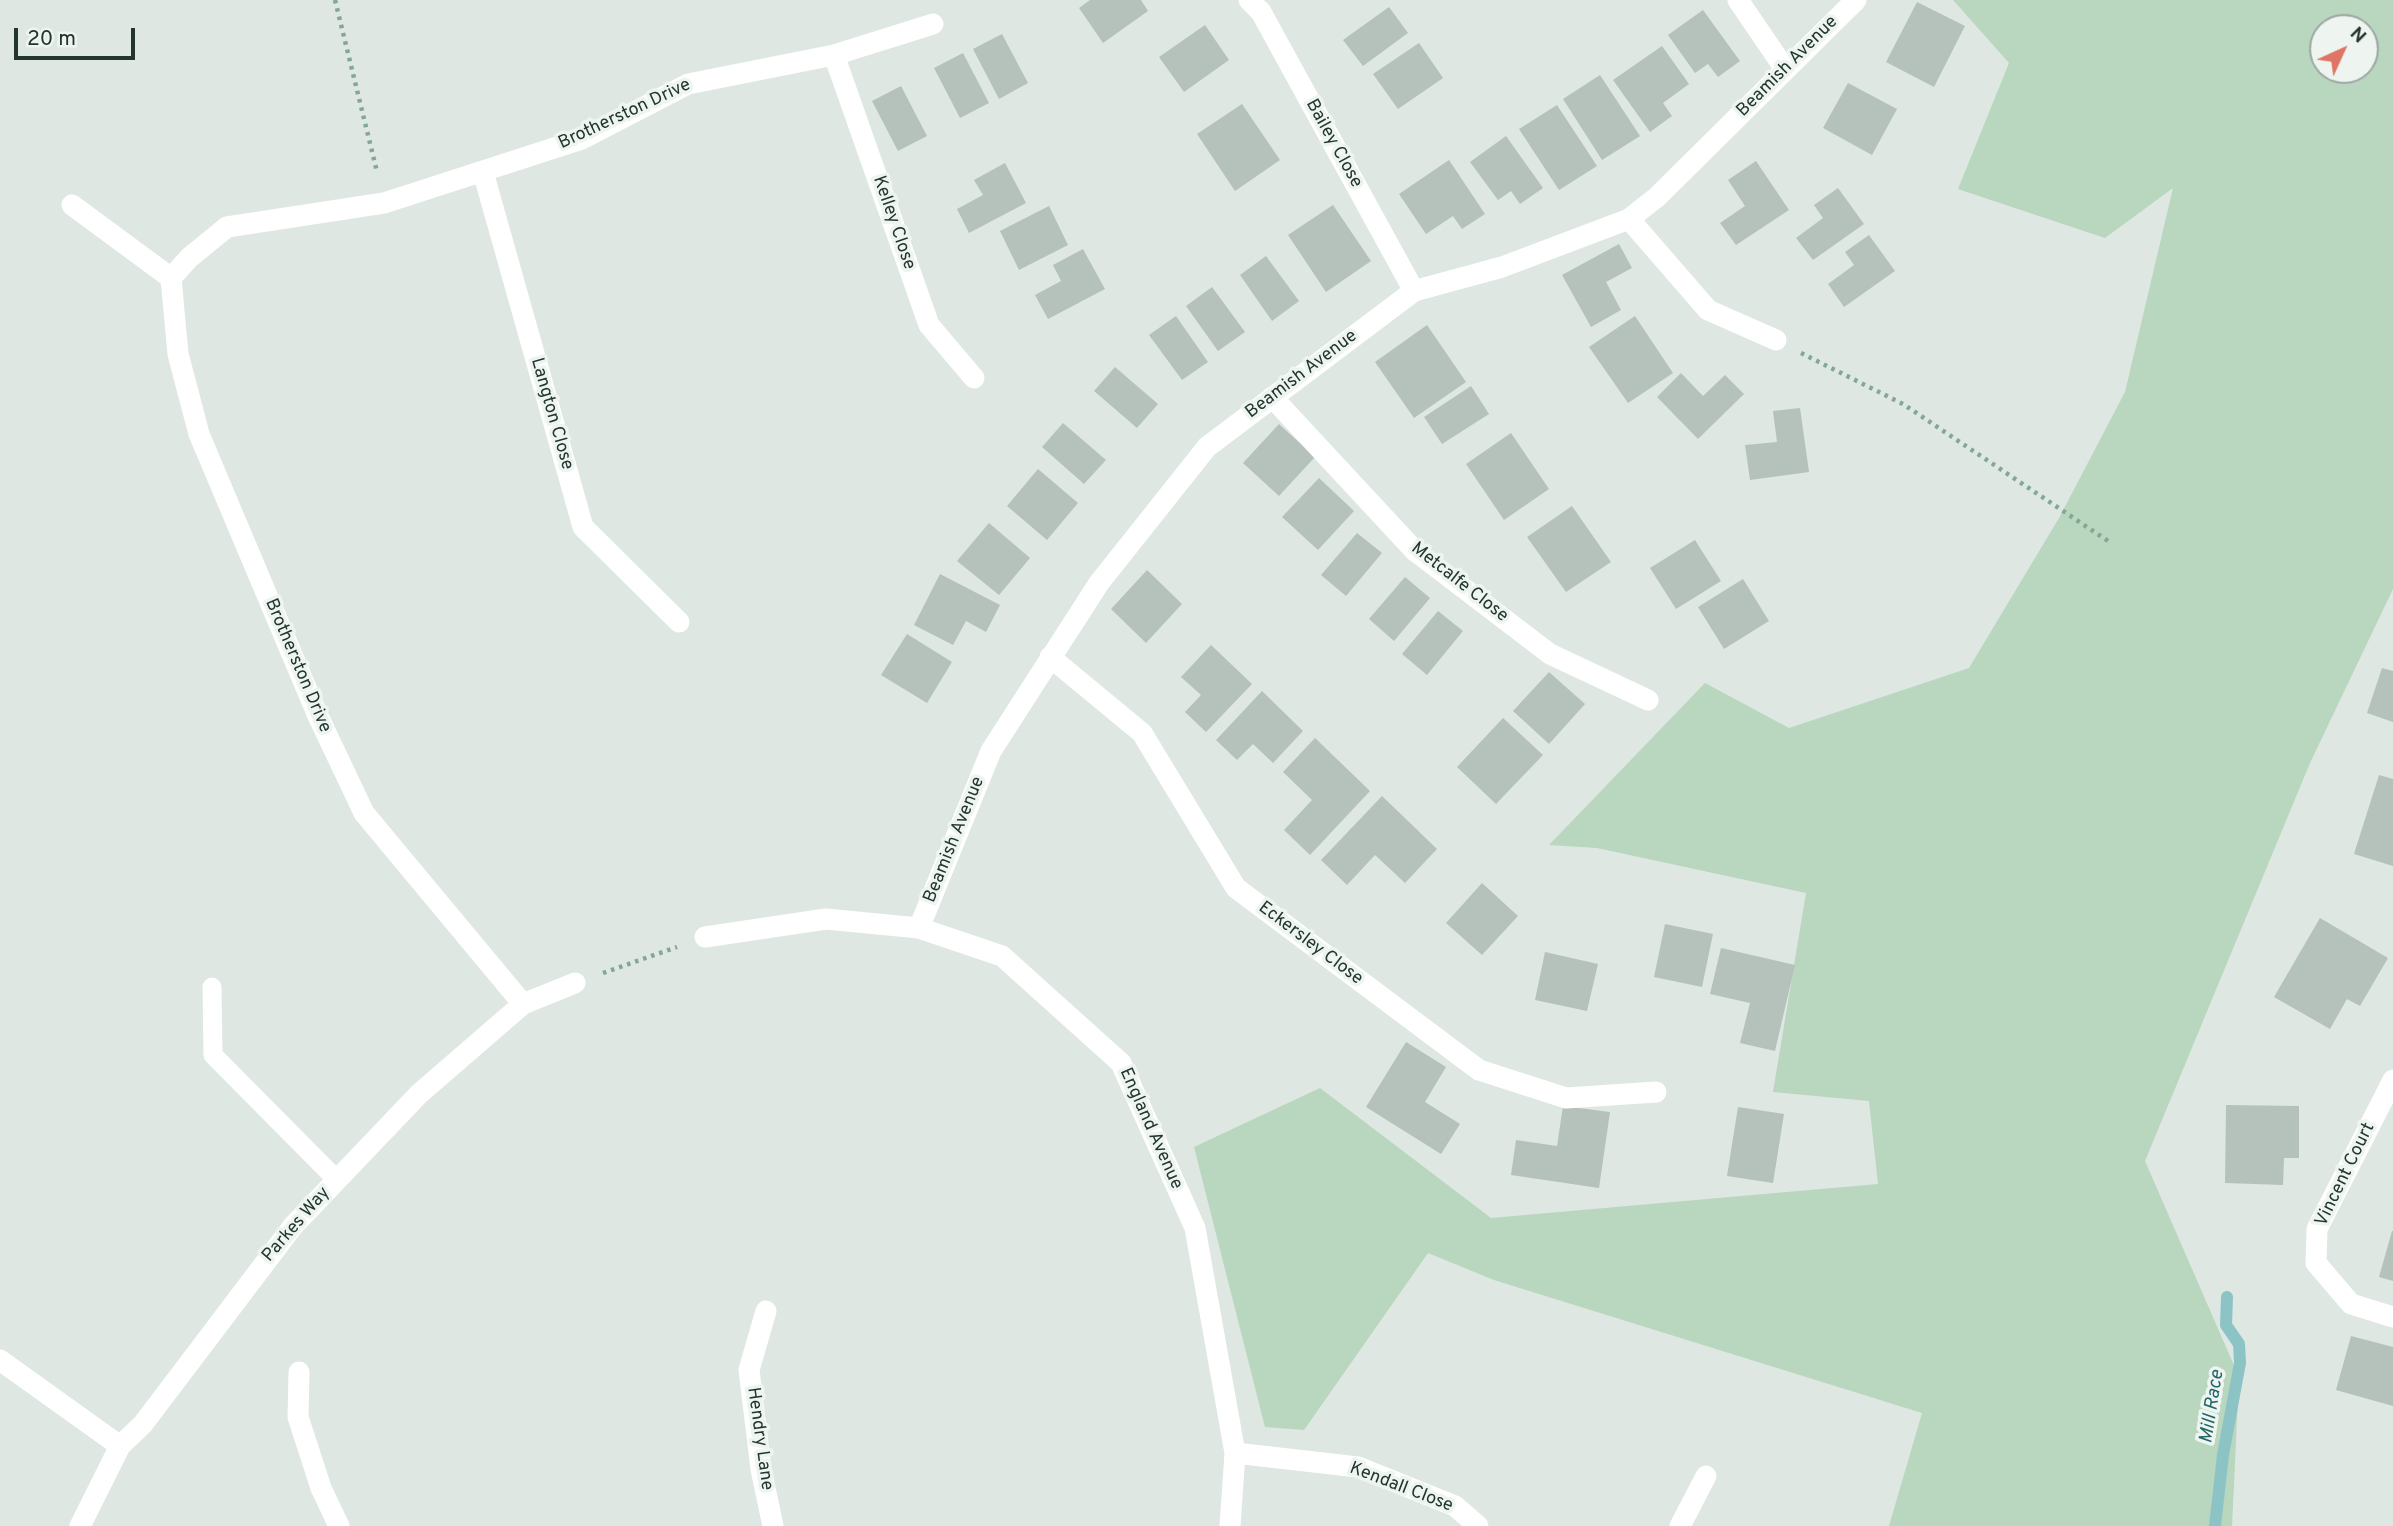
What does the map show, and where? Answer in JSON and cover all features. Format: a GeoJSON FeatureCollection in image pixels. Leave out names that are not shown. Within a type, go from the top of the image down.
{"type":"FeatureCollection","features":[{"type":"Feature","properties":{"kind":"street","name":"Bailey Close"},"geometry":{"type":"LineString","coordinates":[[1250,0],[1261,12],[1414,291]]}},
{"type":"Feature","properties":{"kind":"street"},"geometry":{"type":"LineString","coordinates":[[1738,0],[1785,69]]}},
{"type":"Feature","properties":{"kind":"street","name":"Beamish Avenue"},"geometry":{"type":"LineString","coordinates":[[919,928],[991,751],[1099,583],[1207,447],[1414,291],[1502,267],[1629,219],[1657,197],[1856,0]]}},
{"type":"Feature","properties":{"kind":"street","name":"Brotherston Drive"},"geometry":{"type":"LineString","coordinates":[[523,1004],[364,813],[318,716],[199,434],[178,354],[171,278],[189,258],[227,227],[384,203],[582,139],[688,84],[834,55],[933,24]]}},
{"type":"Feature","properties":{"kind":"street","name":"Kelley Close"},"geometry":{"type":"LineString","coordinates":[[834,55],[929,325],[974,378]]}},
{"type":"Feature","properties":{"kind":"street","name":"Langton Close"},"geometry":{"type":"LineString","coordinates":[[483,172],[583,527],[679,622]]}},
{"type":"Feature","properties":{"kind":"street"},"geometry":{"type":"LineString","coordinates":[[72,205],[171,278]]}},
{"type":"Feature","properties":{"kind":"street"},"geometry":{"type":"LineString","coordinates":[[1629,219],[1708,310],[1776,340]]}},
{"type":"Feature","properties":{"kind":"street","name":"Metcalfe Close"},"geometry":{"type":"LineString","coordinates":[[1272,397],[1416,551],[1550,654],[1647,700]]}},
{"type":"Feature","properties":{"kind":"street","name":"Eckersley Close"},"geometry":{"type":"LineString","coordinates":[[1050,657],[1142,733],[1236,888],[1479,1070],[1566,1098],[1656,1092]]}},
{"type":"Feature","properties":{"kind":"street","name":"England Avenue"},"geometry":{"type":"LineString","coordinates":[[705,937],[827,919],[919,928],[1002,956],[1121,1063],[1195,1227],[1235,1453],[1230,1526]]}},
{"type":"Feature","properties":{"kind":"street","name":"Parkes Way"},"geometry":{"type":"LineString","coordinates":[[80,1526],[120,1446],[143,1424],[293,1226],[419,1094],[523,1004],[575,983]]}},
{"type":"Feature","properties":{"kind":"street","name":"Vincent Court"},"geometry":{"type":"LineString","coordinates":[[2393,1080],[2317,1229],[2316,1263],[2351,1304],[2393,1317]]}},
{"type":"Feature","properties":{"kind":"street","name":"Hendry Lane"},"geometry":{"type":"LineString","coordinates":[[766,1311],[749,1370],[761,1469],[773,1526]]}},
{"type":"Feature","properties":{"kind":"street"},"geometry":{"type":"LineString","coordinates":[[0,1360],[120,1446]]}},
{"type":"Feature","properties":{"kind":"street"},"geometry":{"type":"LineString","coordinates":[[299,1371],[298,1417],[321,1489],[339,1526]]}},
{"type":"Feature","properties":{"kind":"street","name":"Kendall Close"},"geometry":{"type":"LineString","coordinates":[[1235,1453],[1358,1467],[1455,1506],[1478,1526]]}},
{"type":"Feature","properties":{"kind":"street"},"geometry":{"type":"LineString","coordinates":[[1680,1526],[1706,1476]]}},
{"type":"Feature","properties":{"kind":"lane"},"geometry":{"type":"LineString","coordinates":[[212,987],[213,1055],[337,1180]]}},
{"type":"Feature","properties":{"kind":"path"},"geometry":{"type":"LineString","coordinates":[[335,0],[384,203]]}},
{"type":"Feature","properties":{"kind":"path"},"geometry":{"type":"LineString","coordinates":[[1776,340],[1903,404],[2111,543]]}},
{"type":"Feature","properties":{"kind":"path"},"geometry":{"type":"LineString","coordinates":[[575,983],[705,937]]}},
{"type":"Feature","properties":{"kind":"green space"},"geometry":{"type":"Polygon","coordinates":[[[1953,0],[2393,0],[2393,589],[2310,763],[2145,1161],[2239,1377],[2232,1526],[1889,1526],[1922,1413],[1494,1280],[1428,1253],[1304,1430],[1265,1427],[1194,1147],[1320,1088],[1491,1218],[1878,1184],[1869,1101],[1773,1092],[1806,893],[1597,848],[1549,845],[1705,683],[1789,728],[1969,668],[2059,518],[2125,392],[2173,188],[2105,238],[1958,189],[2009,63],[1953,0]]]}},
{"type":"Feature","properties":{"kind":"building"},"geometry":{"type":"Polygon","coordinates":[[[1090,0],[1141,0],[1148,11],[1103,43],[1079,8],[1090,0]]]}},
{"type":"Feature","properties":{"kind":"building"},"geometry":{"type":"Polygon","coordinates":[[[1917,2],[1965,26],[1934,87],[1886,62],[1917,2]]]}},
{"type":"Feature","properties":{"kind":"building"},"geometry":{"type":"Polygon","coordinates":[[[1389,7],[1408,33],[1363,66],[1343,40],[1389,7]]]}},
{"type":"Feature","properties":{"kind":"building"},"geometry":{"type":"Polygon","coordinates":[[[1703,10],[1740,61],[1718,77],[1708,64],[1695,73],[1668,35],[1703,10]]]}},
{"type":"Feature","properties":{"kind":"building"},"geometry":{"type":"Polygon","coordinates":[[[1205,25],[1229,60],[1184,92],[1159,57],[1205,25]]]}},
{"type":"Feature","properties":{"kind":"building"},"geometry":{"type":"Polygon","coordinates":[[[1002,34],[1028,83],[999,99],[973,49],[1002,34]]]}},
{"type":"Feature","properties":{"kind":"building"},"geometry":{"type":"Polygon","coordinates":[[[1419,43],[1443,78],[1398,109],[1373,74],[1419,43]]]}},
{"type":"Feature","properties":{"kind":"building"},"geometry":{"type":"Polygon","coordinates":[[[1662,46],[1689,84],[1663,103],[1672,116],[1650,132],[1613,80],[1662,46]]]}},
{"type":"Feature","properties":{"kind":"building"},"geometry":{"type":"Polygon","coordinates":[[[963,53],[989,103],[960,118],[934,68],[963,53]]]}},
{"type":"Feature","properties":{"kind":"building"},"geometry":{"type":"Polygon","coordinates":[[[1600,75],[1640,136],[1602,160],[1563,99],[1600,75]]]}},
{"type":"Feature","properties":{"kind":"building"},"geometry":{"type":"Polygon","coordinates":[[[1848,83],[1897,109],[1872,155],[1823,128],[1848,83]]]}},
{"type":"Feature","properties":{"kind":"building"},"geometry":{"type":"Polygon","coordinates":[[[901,86],[927,136],[898,151],[872,101],[901,86]]]}},
{"type":"Feature","properties":{"kind":"building"},"geometry":{"type":"Polygon","coordinates":[[[1242,104],[1280,160],[1235,191],[1197,134],[1242,104]]]}},
{"type":"Feature","properties":{"kind":"building"},"geometry":{"type":"Polygon","coordinates":[[[1557,105],[1597,166],[1559,190],[1519,129],[1557,105]]]}},
{"type":"Feature","properties":{"kind":"building"},"geometry":{"type":"Polygon","coordinates":[[[1506,136],[1543,188],[1520,204],[1511,191],[1498,200],[1470,162],[1506,136]]]}},
{"type":"Feature","properties":{"kind":"building"},"geometry":{"type":"Polygon","coordinates":[[[1449,160],[1485,214],[1462,229],[1453,216],[1426,234],[1399,194],[1449,160]]]}},
{"type":"Feature","properties":{"kind":"building"},"geometry":{"type":"Polygon","coordinates":[[[1756,161],[1789,210],[1736,245],[1720,223],[1745,206],[1728,180],[1756,161]]]}},
{"type":"Feature","properties":{"kind":"building"},"geometry":{"type":"Polygon","coordinates":[[[1005,163],[1026,203],[969,233],[957,209],[983,195],[974,180],[1005,163]]]}},
{"type":"Feature","properties":{"kind":"building"},"geometry":{"type":"Polygon","coordinates":[[[1838,188],[1864,224],[1813,260],[1796,238],[1823,218],[1814,205],[1838,188]]]}},
{"type":"Feature","properties":{"kind":"building"},"geometry":{"type":"Polygon","coordinates":[[[1333,205],[1371,261],[1326,292],[1288,235],[1333,205]]]}},
{"type":"Feature","properties":{"kind":"building"},"geometry":{"type":"Polygon","coordinates":[[[1049,206],[1068,245],[1019,270],[1000,231],[1049,206]]]}},
{"type":"Feature","properties":{"kind":"building"},"geometry":{"type":"Polygon","coordinates":[[[1869,235],[1895,271],[1844,307],[1828,284],[1854,265],[1845,252],[1869,235]]]}},
{"type":"Feature","properties":{"kind":"building"},"geometry":{"type":"Polygon","coordinates":[[[1619,244],[1632,268],[1606,282],[1621,310],[1591,327],[1562,275],[1619,244]]]}},
{"type":"Feature","properties":{"kind":"building"},"geometry":{"type":"Polygon","coordinates":[[[1083,249],[1105,289],[1048,319],[1035,295],[1061,281],[1053,265],[1083,249]]]}},
{"type":"Feature","properties":{"kind":"building"},"geometry":{"type":"Polygon","coordinates":[[[1266,256],[1299,301],[1272,321],[1240,275],[1266,256]]]}},
{"type":"Feature","properties":{"kind":"building"},"geometry":{"type":"Polygon","coordinates":[[[1212,287],[1245,332],[1218,351],[1186,306],[1212,287]]]}},
{"type":"Feature","properties":{"kind":"building"},"geometry":{"type":"Polygon","coordinates":[[[1176,316],[1208,362],[1182,380],[1149,335],[1176,316]]]}},
{"type":"Feature","properties":{"kind":"building"},"geometry":{"type":"Polygon","coordinates":[[[1635,316],[1673,373],[1628,403],[1589,347],[1635,316]]]}},
{"type":"Feature","properties":{"kind":"building"},"geometry":{"type":"Polygon","coordinates":[[[1427,325],[1466,382],[1414,418],[1375,362],[1427,325]]]}},
{"type":"Feature","properties":{"kind":"building"},"geometry":{"type":"Polygon","coordinates":[[[1115,367],[1158,404],[1137,428],[1094,391],[1115,367]]]}},
{"type":"Feature","properties":{"kind":"building"},"geometry":{"type":"Polygon","coordinates":[[[1681,373],[1703,396],[1725,375],[1744,394],[1698,439],[1657,397],[1681,373]]]}},
{"type":"Feature","properties":{"kind":"building"},"geometry":{"type":"Polygon","coordinates":[[[1471,386],[1489,414],[1442,444],[1424,417],[1471,386]]]}},
{"type":"Feature","properties":{"kind":"building"},"geometry":{"type":"Polygon","coordinates":[[[1800,408],[1809,472],[1750,480],[1745,445],[1777,442],[1773,411],[1800,408]]]}},
{"type":"Feature","properties":{"kind":"building"},"geometry":{"type":"Polygon","coordinates":[[[1063,423],[1106,460],[1084,484],[1042,447],[1063,423]]]}},
{"type":"Feature","properties":{"kind":"building"},"geometry":{"type":"Polygon","coordinates":[[[1279,424],[1315,457],[1279,496],[1243,463],[1279,424]]]}},
{"type":"Feature","properties":{"kind":"building"},"geometry":{"type":"Polygon","coordinates":[[[1511,433],[1549,489],[1504,520],[1466,464],[1511,433]]]}},
{"type":"Feature","properties":{"kind":"building"},"geometry":{"type":"Polygon","coordinates":[[[1038,469],[1078,503],[1047,540],[1007,506],[1038,469]]]}},
{"type":"Feature","properties":{"kind":"building"},"geometry":{"type":"Polygon","coordinates":[[[1319,478],[1354,511],[1318,550],[1282,517],[1319,478]]]}},
{"type":"Feature","properties":{"kind":"building"},"geometry":{"type":"Polygon","coordinates":[[[1572,506],[1611,562],[1566,592],[1527,537],[1572,506]]]}},
{"type":"Feature","properties":{"kind":"building"},"geometry":{"type":"Polygon","coordinates":[[[989,523],[1030,558],[999,595],[957,561],[989,523]]]}},
{"type":"Feature","properties":{"kind":"building"},"geometry":{"type":"Polygon","coordinates":[[[1357,533],[1382,553],[1346,596],[1321,575],[1357,533]]]}},
{"type":"Feature","properties":{"kind":"building"},"geometry":{"type":"Polygon","coordinates":[[[1695,540],[1721,581],[1676,609],[1650,568],[1695,540]]]}},
{"type":"Feature","properties":{"kind":"building"},"geometry":{"type":"Polygon","coordinates":[[[1147,570],[1182,604],[1146,643],[1111,609],[1147,570]]]}},
{"type":"Feature","properties":{"kind":"building"},"geometry":{"type":"Polygon","coordinates":[[[940,574],[1000,605],[986,632],[966,621],[953,645],[914,625],[940,574]]]}},
{"type":"Feature","properties":{"kind":"building"},"geometry":{"type":"Polygon","coordinates":[[[1405,577],[1430,598],[1394,641],[1369,619],[1405,577]]]}},
{"type":"Feature","properties":{"kind":"building"},"geometry":{"type":"Polygon","coordinates":[[[1743,579],[1769,621],[1724,649],[1698,607],[1743,579]]]}},
{"type":"Feature","properties":{"kind":"building"},"geometry":{"type":"Polygon","coordinates":[[[1438,611],[1463,631],[1427,675],[1402,654],[1438,611]]]}},
{"type":"Feature","properties":{"kind":"building"},"geometry":{"type":"Polygon","coordinates":[[[907,634],[952,662],[927,703],[881,675],[907,634]]]}},
{"type":"Feature","properties":{"kind":"building"},"geometry":{"type":"Polygon","coordinates":[[[1211,645],[1252,684],[1206,732],[1185,712],[1201,695],[1181,677],[1211,645]]]}},
{"type":"Feature","properties":{"kind":"building"},"geometry":{"type":"Polygon","coordinates":[[[2382,668],[2393,671],[2393,722],[2367,713],[2382,668]]]}},
{"type":"Feature","properties":{"kind":"building"},"geometry":{"type":"Polygon","coordinates":[[[1549,672],[1585,704],[1549,744],[1513,711],[1549,672]]]}},
{"type":"Feature","properties":{"kind":"building"},"geometry":{"type":"Polygon","coordinates":[[[1262,691],[1303,731],[1273,763],[1253,744],[1237,760],[1216,740],[1262,691]]]}},
{"type":"Feature","properties":{"kind":"building"},"geometry":{"type":"Polygon","coordinates":[[[1503,718],[1543,755],[1496,804],[1457,767],[1503,718]]]}},
{"type":"Feature","properties":{"kind":"building"},"geometry":{"type":"Polygon","coordinates":[[[1315,738],[1370,791],[1310,855],[1284,830],[1312,800],[1283,772],[1315,738]]]}},
{"type":"Feature","properties":{"kind":"building"},"geometry":{"type":"Polygon","coordinates":[[[2379,775],[2393,779],[2393,866],[2354,854],[2379,775]]]}},
{"type":"Feature","properties":{"kind":"building"},"geometry":{"type":"Polygon","coordinates":[[[1382,796],[1437,849],[1405,883],[1375,855],[1347,885],[1321,860],[1382,796]]]}},
{"type":"Feature","properties":{"kind":"building"},"geometry":{"type":"Polygon","coordinates":[[[1482,883],[1518,916],[1482,955],[1446,923],[1482,883]]]}},
{"type":"Feature","properties":{"kind":"building"},"geometry":{"type":"Polygon","coordinates":[[[2320,918],[2388,958],[2360,1006],[2347,999],[2330,1029],[2274,997],[2320,918]]]}},
{"type":"Feature","properties":{"kind":"building"},"geometry":{"type":"Polygon","coordinates":[[[1665,924],[1713,934],[1702,987],[1654,977],[1665,924]]]}},
{"type":"Feature","properties":{"kind":"building"},"geometry":{"type":"Polygon","coordinates":[[[1721,948],[1795,965],[1775,1051],[1740,1043],[1750,1003],[1710,994],[1721,948]]]}},
{"type":"Feature","properties":{"kind":"building"},"geometry":{"type":"Polygon","coordinates":[[[1545,952],[1598,964],[1587,1011],[1535,1000],[1545,952]]]}},
{"type":"Feature","properties":{"kind":"building"},"geometry":{"type":"Polygon","coordinates":[[[1406,1042],[1446,1067],[1425,1102],[1460,1124],[1441,1154],[1366,1107],[1406,1042]]]}},
{"type":"Feature","properties":{"kind":"building"},"geometry":{"type":"Polygon","coordinates":[[[2226,1105],[2299,1106],[2299,1158],[2284,1158],[2283,1185],[2225,1183],[2226,1105]]]}},
{"type":"Feature","properties":{"kind":"building"},"geometry":{"type":"Polygon","coordinates":[[[1563,1106],[1610,1112],[1599,1188],[1511,1175],[1516,1140],[1557,1146],[1563,1106]]]}},
{"type":"Feature","properties":{"kind":"building"},"geometry":{"type":"Polygon","coordinates":[[[1738,1107],[1784,1114],[1773,1183],[1727,1176],[1738,1107]]]}},
{"type":"Feature","properties":{"kind":"building"},"geometry":{"type":"Polygon","coordinates":[[[2393,1231],[2393,1281],[2379,1277],[2393,1231]]]}},
{"type":"Feature","properties":{"kind":"building"},"geometry":{"type":"Polygon","coordinates":[[[2351,1336],[2393,1347],[2393,1406],[2336,1390],[2351,1336]]]}},
{"type":"Feature","properties":{"kind":"waterway","name":"Mill Race"},"geometry":{"type":"LineString","coordinates":[[2215,1526],[2223,1455],[2240,1363],[2239,1344],[2226,1325],[2227,1297]]}}]}
